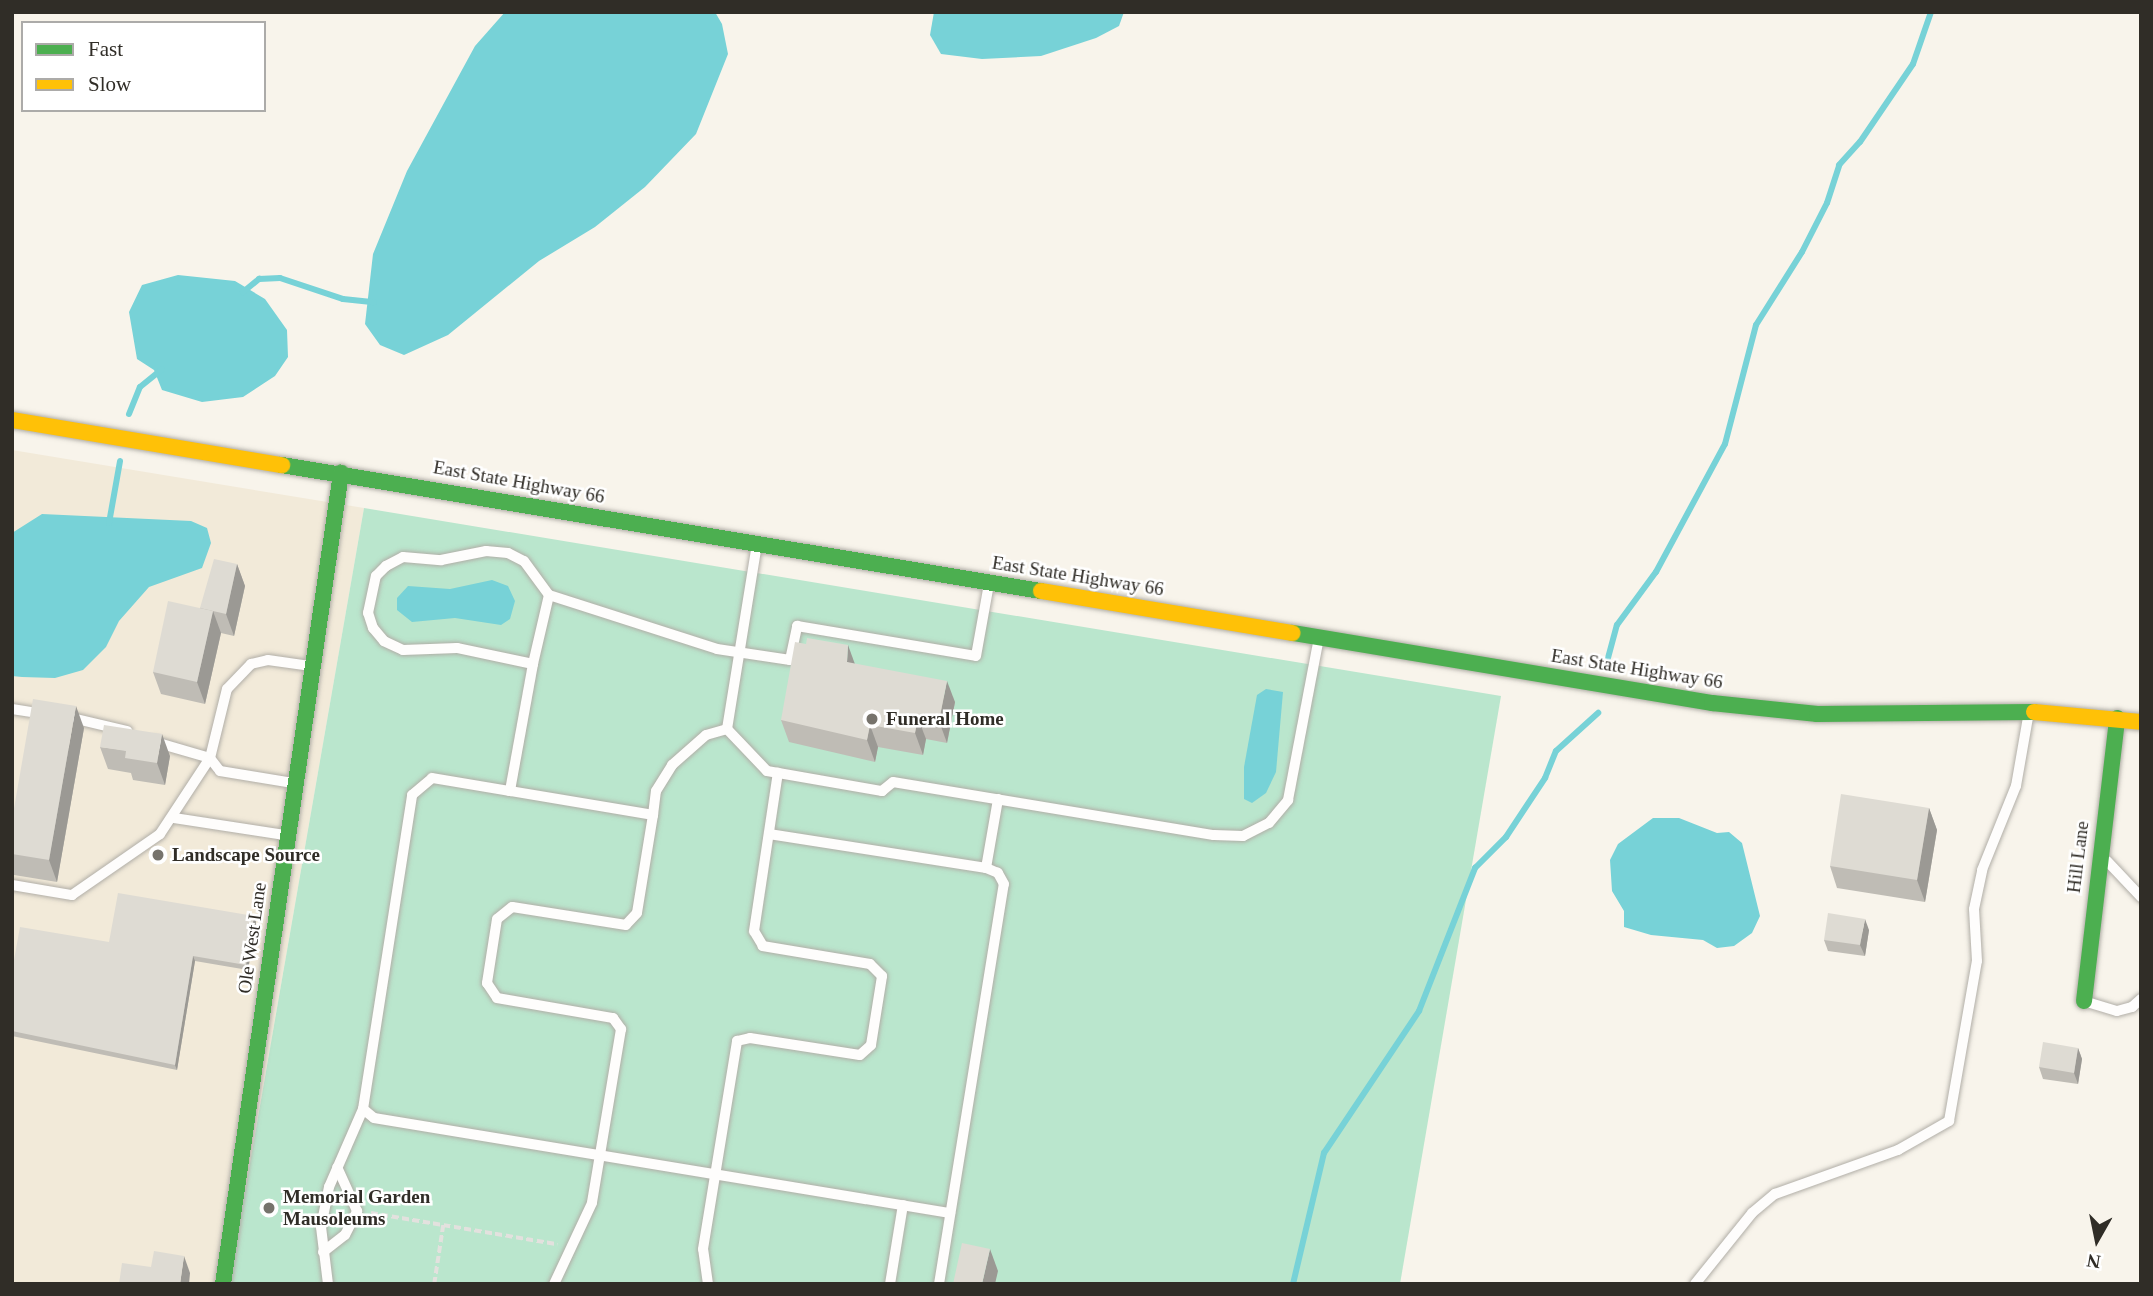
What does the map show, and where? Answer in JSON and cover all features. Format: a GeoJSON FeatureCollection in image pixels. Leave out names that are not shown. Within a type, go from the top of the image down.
{"type":"FeatureCollection","features":[{"type":"Feature","properties":{"kind":"main road","name":"East State Highway 66"},"geometry":{"type":"LineString","coordinates":[[12,420],[1782,712],[2028,712],[2141,722]]}},
{"type":"Feature","properties":{"kind":"main road","name":"Ole West Lane"},"geometry":{"type":"LineString","coordinates":[[223,1284],[341,473]]}},
{"type":"Feature","properties":{"kind":"main road","name":"Hill Lane"},"geometry":{"type":"LineString","coordinates":[[2084,1002],[2117,718]]}},
{"type":"Feature","properties":{"kind":"lane"},"geometry":{"type":"LineString","coordinates":[[727,729],[757,544]]}},
{"type":"Feature","properties":{"kind":"lane"},"geometry":{"type":"LineString","coordinates":[[533,664],[457,648],[402,650],[384,641],[373,628],[368,601],[376,576],[403,557],[441,560],[486,551],[508,553],[524,561],[548,595],[739,652],[790,660],[797,626],[976,656],[990,583]]}},
{"type":"Feature","properties":{"kind":"lane"},"geometry":{"type":"LineString","coordinates":[[510,791],[548,595]]}},
{"type":"Feature","properties":{"kind":"lane"},"geometry":{"type":"LineString","coordinates":[[727,729],[767,771],[882,791],[893,782],[1214,835],[1243,835],[1269,823],[1288,800],[1319,637]]}},
{"type":"Feature","properties":{"kind":"lane"},"geometry":{"type":"LineString","coordinates":[[12,885],[72,894],[160,834],[174,818],[210,758],[227,690],[251,664],[268,660],[313,667]]}},
{"type":"Feature","properties":{"kind":"lane"},"geometry":{"type":"LineString","coordinates":[[12,709],[106,723],[210,758],[220,771],[296,783]]}},
{"type":"Feature","properties":{"kind":"lane"},"geometry":{"type":"LineString","coordinates":[[1695,1284],[1752,1213],[1774,1194],[1898,1150],[1949,1121],[1977,961],[1974,909],[1982,870],[1997,843],[2015,786],[2028,712]]}},
{"type":"Feature","properties":{"kind":"lane"},"geometry":{"type":"LineString","coordinates":[[554,1284],[592,1203],[621,1029],[613,1018],[497,998],[487,983],[497,919],[512,907],[626,925],[636,913],[656,792],[672,765],[706,735],[727,729]]}},
{"type":"Feature","properties":{"kind":"lane"},"geometry":{"type":"LineString","coordinates":[[708,1284],[703,1249],[737,1041],[750,1038],[860,1055],[871,1045],[882,976],[870,964],[762,946],[754,931],[778,773]]}},
{"type":"Feature","properties":{"kind":"lane"},"geometry":{"type":"LineString","coordinates":[[328,1284],[321,1227],[337,1167],[363,1109],[412,794],[432,778],[653,815]]}},
{"type":"Feature","properties":{"kind":"lane"},"geometry":{"type":"LineString","coordinates":[[986,868],[998,799]]}},
{"type":"Feature","properties":{"kind":"lane"},"geometry":{"type":"LineString","coordinates":[[174,818],[288,835]]}},
{"type":"Feature","properties":{"kind":"lane"},"geometry":{"type":"LineString","coordinates":[[769,834],[986,868],[998,873],[1004,884],[939,1284]]}},
{"type":"Feature","properties":{"kind":"lane"},"geometry":{"type":"LineString","coordinates":[[2099,855],[2141,897]]}},
{"type":"Feature","properties":{"kind":"lane"},"geometry":{"type":"LineString","coordinates":[[2084,1002],[2117,1011],[2132,1007],[2141,999]]}},
{"type":"Feature","properties":{"kind":"lane"},"geometry":{"type":"LineString","coordinates":[[363,1109],[374,1118],[950,1213]]}},
{"type":"Feature","properties":{"kind":"lane"},"geometry":{"type":"LineString","coordinates":[[323,1252],[345,1235],[357,1210],[337,1167]]}},
{"type":"Feature","properties":{"kind":"lane"},"geometry":{"type":"LineString","coordinates":[[890,1284],[903,1205]]}},
{"type":"Feature","properties":{"kind":"path"},"geometry":{"type":"LineString","coordinates":[[357,1210],[573,1247]]}},
{"type":"Feature","properties":{"kind":"path"},"geometry":{"type":"LineString","coordinates":[[434,1284],[443,1225]]}},
{"type":"Feature","properties":{"kind":"shaded area","name":"Landscape Source"},"geometry":{"type":"Polygon","coordinates":[[[12,450],[364,508],[229,1284],[12,1284],[12,450]]]}},
{"type":"Feature","properties":{"kind":"green space"},"geometry":{"type":"Polygon","coordinates":[[[364,508],[1501,696],[1400,1284],[229,1284],[364,508]]]}},
{"type":"Feature","properties":{"kind":"water"},"geometry":{"type":"Polygon","coordinates":[[[505,12],[715,12],[722,24],[728,54],[696,134],[645,187],[595,227],[539,261],[448,335],[404,355],[380,345],[365,324],[373,254],[407,171],[475,46],[505,12]]]}},
{"type":"Feature","properties":{"kind":"water"},"geometry":{"type":"Polygon","coordinates":[[[934,12],[1124,12],[1119,26],[1096,38],[1041,56],[982,59],[941,54],[930,35],[934,12]]]}},
{"type":"Feature","properties":{"kind":"water"},"geometry":{"type":"Polygon","coordinates":[[[178,275],[235,281],[265,299],[287,330],[288,357],[275,376],[243,397],[202,402],[162,390],[154,370],[137,359],[129,312],[142,285],[178,275]]]}},
{"type":"Feature","properties":{"kind":"water"},"geometry":{"type":"Polygon","coordinates":[[[42,514],[191,521],[207,528],[211,543],[202,568],[149,587],[119,621],[106,647],[83,670],[55,678],[12,676],[12,533],[42,514]]]}},
{"type":"Feature","properties":{"kind":"water"},"geometry":{"type":"Polygon","coordinates":[[[492,580],[508,586],[515,601],[510,619],[501,625],[455,618],[412,622],[397,610],[397,598],[408,586],[450,589],[492,580]]]}},
{"type":"Feature","properties":{"kind":"water"},"geometry":{"type":"Polygon","coordinates":[[[1266,689],[1283,692],[1276,772],[1266,793],[1252,803],[1244,799],[1244,767],[1257,695],[1266,689]]]}},
{"type":"Feature","properties":{"kind":"water"},"geometry":{"type":"Polygon","coordinates":[[[1653,818],[1679,818],[1717,833],[1729,832],[1742,843],[1760,916],[1752,933],[1734,946],[1717,948],[1703,940],[1651,935],[1624,927],[1624,911],[1612,891],[1610,860],[1618,844],[1653,818]]]}},
{"type":"Feature","properties":{"kind":"building"},"geometry":{"type":"Polygon","coordinates":[[[214,559],[237,564],[226,614],[200,608],[214,559]]]}},
{"type":"Feature","properties":{"kind":"building"},"geometry":{"type":"Polygon","coordinates":[[[168,601],[213,611],[197,682],[153,672],[168,601]]]}},
{"type":"Feature","properties":{"kind":"building","name":"Funeral Home"},"geometry":{"type":"Polygon","coordinates":[[[807,638],[848,645],[847,662],[947,681],[939,721],[918,718],[915,733],[870,725],[867,740],[781,720],[795,642],[806,644],[807,638]]]}},
{"type":"Feature","properties":{"kind":"building"},"geometry":{"type":"Polygon","coordinates":[[[33,699],[76,706],[49,860],[12,854],[12,820],[33,699]]]}},
{"type":"Feature","properties":{"kind":"building"},"geometry":{"type":"Polygon","coordinates":[[[104,725],[162,734],[157,763],[125,758],[126,751],[100,747],[104,725]]]}},
{"type":"Feature","properties":{"kind":"building"},"geometry":{"type":"Polygon","coordinates":[[[1841,794],[1929,808],[1917,880],[1830,866],[1841,794]]]}},
{"type":"Feature","properties":{"kind":"building"},"geometry":{"type":"Polygon","coordinates":[[[118,893],[254,916],[246,965],[193,956],[175,1065],[12,1031],[12,971],[20,927],[109,942],[118,893]]]}},
{"type":"Feature","properties":{"kind":"building"},"geometry":{"type":"Polygon","coordinates":[[[1828,913],[1865,919],[1860,945],[1824,940],[1828,913]]]}},
{"type":"Feature","properties":{"kind":"building"},"geometry":{"type":"Polygon","coordinates":[[[2043,1042],[2078,1048],[2074,1073],[2039,1067],[2043,1042]]]}},
{"type":"Feature","properties":{"kind":"building"},"geometry":{"type":"Polygon","coordinates":[[[962,1243],[990,1249],[982,1284],[953,1284],[962,1243]]]}},
{"type":"Feature","properties":{"kind":"building"},"geometry":{"type":"Polygon","coordinates":[[[154,1251],[184,1256],[180,1284],[119,1284],[122,1263],[151,1267],[154,1251]]]}},
{"type":"Feature","properties":{"kind":"waterway"},"geometry":{"type":"LineString","coordinates":[[1608,658],[1617,625],[1656,572],[1725,444],[1756,325],[1802,252],[1827,203],[1839,165],[1860,142],[1913,64],[1931,12]]}},
{"type":"Feature","properties":{"kind":"waterway"},"geometry":{"type":"LineString","coordinates":[[243,292],[259,279],[280,278],[343,299],[374,302]]}},
{"type":"Feature","properties":{"kind":"waterway"},"geometry":{"type":"LineString","coordinates":[[129,414],[140,387],[162,369]]}},
{"type":"Feature","properties":{"kind":"waterway"},"geometry":{"type":"LineString","coordinates":[[109,523],[120,461]]}},
{"type":"Feature","properties":{"kind":"waterway"},"geometry":{"type":"LineString","coordinates":[[1293,1284],[1324,1153],[1419,1011],[1475,868],[1506,837],[1545,778],[1556,751],[1598,713]]}},
{"type":"Feature","properties":{"kind":"traffic: fast"},"geometry":{"type":"LineString","coordinates":[[282,465],[1041,591]]}},
{"type":"Feature","properties":{"kind":"traffic: fast"},"geometry":{"type":"LineString","coordinates":[[223,1284],[341,473]]}},
{"type":"Feature","properties":{"kind":"traffic: fast"},"geometry":{"type":"LineString","coordinates":[[1293,633],[1712,703],[1817,714],[2034,712]]}},
{"type":"Feature","properties":{"kind":"traffic: fast"},"geometry":{"type":"LineString","coordinates":[[2084,1001],[2117,718]]}},
{"type":"Feature","properties":{"kind":"traffic: slow"},"geometry":{"type":"LineString","coordinates":[[12,420],[282,465]]}},
{"type":"Feature","properties":{"kind":"traffic: slow"},"geometry":{"type":"LineString","coordinates":[[1041,591],[1293,633]]}},
{"type":"Feature","properties":{"kind":"traffic: slow"},"geometry":{"type":"LineString","coordinates":[[2034,712],[2141,722]]}},
{"type":"Feature","properties":{"kind":"place","name":"Funeral Home"},"geometry":{"type":"Point","coordinates":[872,719]}},
{"type":"Feature","properties":{"kind":"place","name":"Landscape Source"},"geometry":{"type":"Point","coordinates":[158,855]}},
{"type":"Feature","properties":{"kind":"place","name":"Memorial Garden Mausoleums"},"geometry":{"type":"Point","coordinates":[269,1208]}}]}
